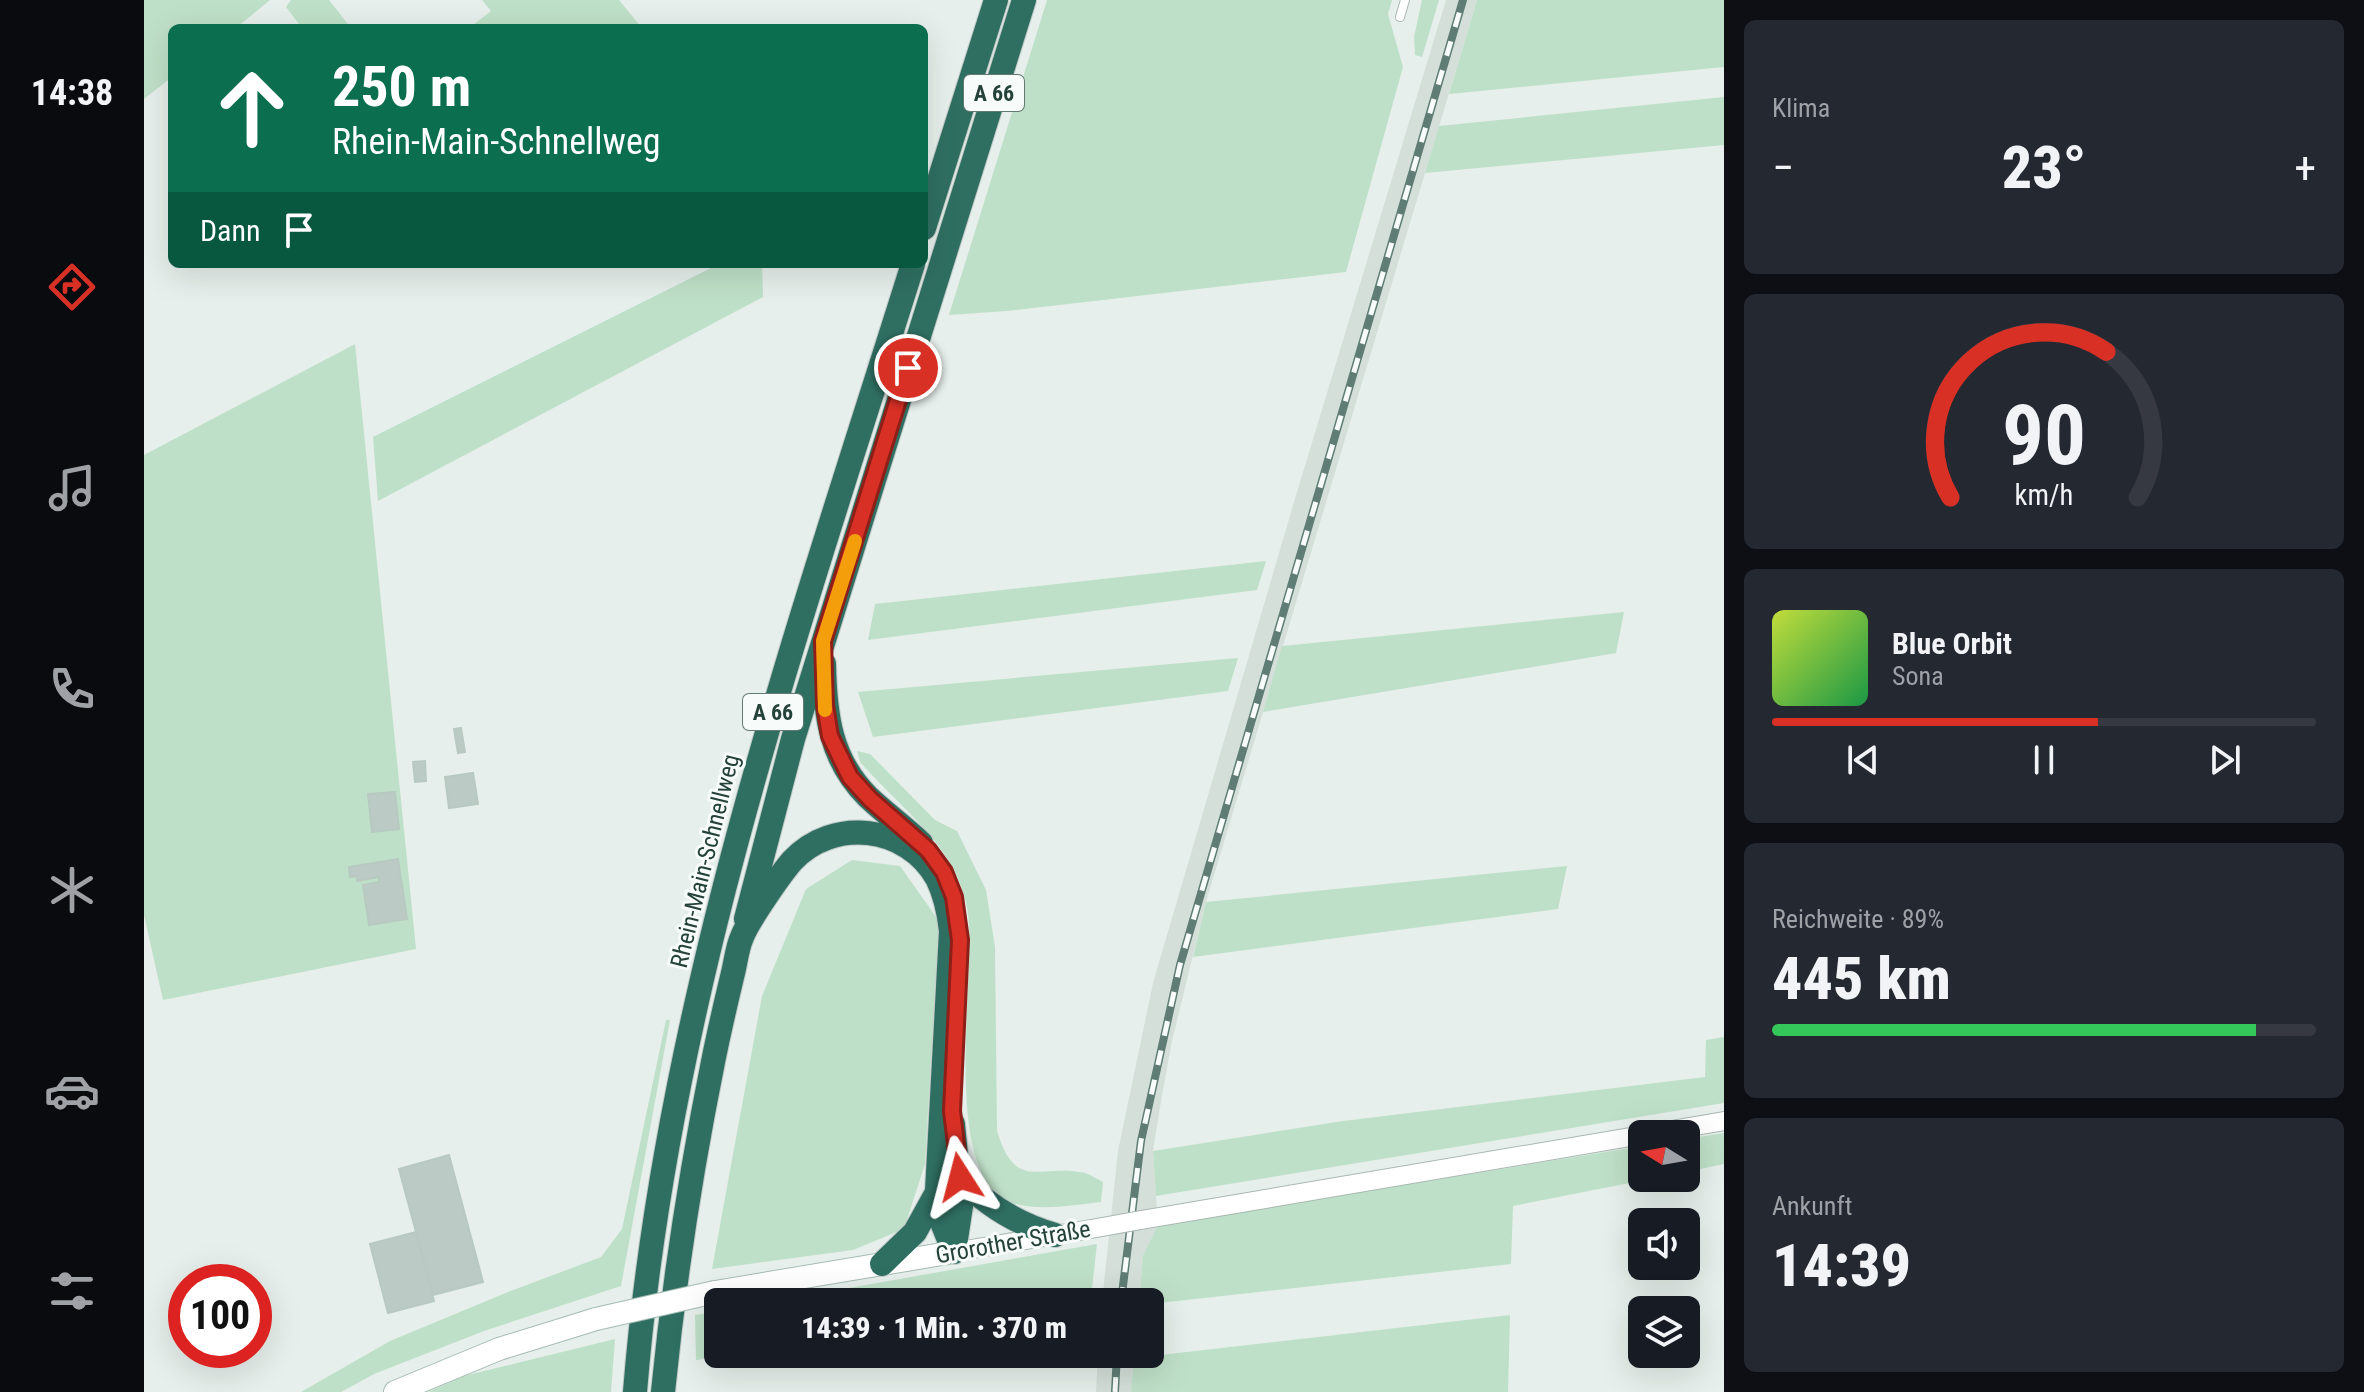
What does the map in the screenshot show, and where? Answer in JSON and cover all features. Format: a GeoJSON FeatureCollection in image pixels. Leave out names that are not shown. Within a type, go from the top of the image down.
{"type":"FeatureCollection","features":[{"type":"Feature","properties":{"kind":"highway","name":"A 66"},"geometry":{"type":"LineString","coordinates":[[928,215],[996,0]]}},
{"type":"Feature","properties":{"kind":"highway","name":"A 66"},"geometry":{"type":"LineString","coordinates":[[663,1392],[698,1138],[742,937],[786,767],[1024,0]]}},
{"type":"Feature","properties":{"kind":"highway","name":"Rhein-Main-Schnellweg"},"geometry":{"type":"LineString","coordinates":[[635,1392],[644,1301],[664,1169],[686,1055],[722,900],[797,633],[912,268]]}},
{"type":"Feature","properties":{"kind":"highway"},"geometry":{"type":"LineString","coordinates":[[823,641],[827,720],[842,764],[870,799],[928,850],[944,872],[954,897],[960,940],[952,1111],[960,1177],[961,1218],[954,1252]]}},
{"type":"Feature","properties":{"kind":"highway"},"geometry":{"type":"LineString","coordinates":[[742,937],[793,861],[803,851],[827,838],[854,832],[881,834],[907,846],[928,865],[942,889],[951,931],[937,1191],[939,1215],[954,1252]]}},
{"type":"Feature","properties":{"kind":"highway"},"geometry":{"type":"LineString","coordinates":[[960,1177],[1003,1214],[1055,1235]]}},
{"type":"Feature","properties":{"kind":"highway"},"geometry":{"type":"LineString","coordinates":[[882,1264],[900,1250],[915,1232],[937,1191]]}},
{"type":"Feature","properties":{"kind":"main road","name":"Grorother Straße"},"geometry":{"type":"LineString","coordinates":[[395,1392],[499,1349],[596,1319],[715,1292],[954,1252]]}},
{"type":"Feature","properties":{"kind":"street","name":"Grorother Straße"},"geometry":{"type":"LineString","coordinates":[[1700,1125],[1724,1121]]}},
{"type":"Feature","properties":{"kind":"street","name":"Grorother Straße"},"geometry":{"type":"LineString","coordinates":[[954,1252],[1628,1137]]}},
{"type":"Feature","properties":{"kind":"lane"},"geometry":{"type":"LineString","coordinates":[[1400,17],[1405,0]]}},
{"type":"Feature","properties":{"kind":"shaded area"},"geometry":{"type":"Polygon","coordinates":[[[1446,0],[1477,0],[1206,902],[1172,1041],[1161,1101],[1153,1151],[1158,1225],[1143,1255],[1140,1288],[1103,1288],[1118,1151],[1153,983],[1446,0]]]}},
{"type":"Feature","properties":{"kind":"shaded area"},"geometry":{"type":"Polygon","coordinates":[[[1097,1368],[1134,1368],[1131,1392],[1096,1392],[1097,1368]]]}},
{"type":"Feature","properties":{"kind":"green space"},"geometry":{"type":"Polygon","coordinates":[[[144,0],[270,0],[241,24],[168,24],[168,80],[144,99],[144,0]]]}},
{"type":"Feature","properties":{"kind":"green space"},"geometry":{"type":"Polygon","coordinates":[[[291,0],[329,0],[348,24],[299,24],[286,7],[291,0]]]}},
{"type":"Feature","properties":{"kind":"green space"},"geometry":{"type":"Polygon","coordinates":[[[482,0],[619,0],[639,24],[474,24],[491,11],[482,0]]]}},
{"type":"Feature","properties":{"kind":"green space"},"geometry":{"type":"Polygon","coordinates":[[[1047,0],[1392,0],[1388,14],[1403,67],[1346,272],[949,315],[1047,0]]]}},
{"type":"Feature","properties":{"kind":"green space"},"geometry":{"type":"Polygon","coordinates":[[[1422,0],[1439,0],[1422,57],[1415,55],[1414,37],[1422,0]]]}},
{"type":"Feature","properties":{"kind":"green space"},"geometry":{"type":"Polygon","coordinates":[[[1477,0],[1724,0],[1724,67],[1449,94],[1477,0]]]}},
{"type":"Feature","properties":{"kind":"green space"},"geometry":{"type":"Polygon","coordinates":[[[1724,97],[1724,145],[1425,173],[1439,126],[1724,97]]]}},
{"type":"Feature","properties":{"kind":"green space"},"geometry":{"type":"Polygon","coordinates":[[[711,268],[762,268],[763,297],[378,501],[373,437],[711,268]]]}},
{"type":"Feature","properties":{"kind":"green space"},"geometry":{"type":"Polygon","coordinates":[[[355,344],[416,949],[163,1000],[144,915],[144,455],[355,344]]]}},
{"type":"Feature","properties":{"kind":"green space"},"geometry":{"type":"Polygon","coordinates":[[[1266,561],[1257,590],[868,640],[875,604],[1266,561]]]}},
{"type":"Feature","properties":{"kind":"green space"},"geometry":{"type":"Polygon","coordinates":[[[1624,612],[1616,653],[1263,712],[1282,646],[1624,612]]]}},
{"type":"Feature","properties":{"kind":"green space"},"geometry":{"type":"Polygon","coordinates":[[[1238,658],[1228,691],[873,737],[858,692],[1238,658]]]}},
{"type":"Feature","properties":{"kind":"green space"},"geometry":{"type":"Polygon","coordinates":[[[857,751],[870,754],[935,820],[957,831],[986,890],[995,947],[997,1131],[1004,1150],[1012,1162],[1031,1172],[1069,1171],[1094,1177],[1103,1182],[1101,1202],[1058,1207],[1026,1206],[1016,1204],[991,1188],[976,1157],[968,1117],[967,907],[960,885],[938,846],[860,762],[857,751]]]}},
{"type":"Feature","properties":{"kind":"green space"},"geometry":{"type":"Polygon","coordinates":[[[852,860],[900,866],[939,921],[925,1164],[904,1229],[853,1250],[712,1269],[762,996],[806,889],[852,860]]]}},
{"type":"Feature","properties":{"kind":"green space"},"geometry":{"type":"Polygon","coordinates":[[[1567,866],[1558,909],[1193,957],[1206,902],[1567,866]]]}},
{"type":"Feature","properties":{"kind":"green space"},"geometry":{"type":"Polygon","coordinates":[[[666,1020],[670,1020],[621,1286],[484,1331],[374,1374],[341,1392],[301,1392],[390,1341],[601,1257],[622,1229],[666,1020]]]}},
{"type":"Feature","properties":{"kind":"green space"},"geometry":{"type":"Polygon","coordinates":[[[1724,1037],[1724,1103],[1156,1196],[1153,1151],[1343,1121],[1705,1077],[1706,1040],[1724,1037]]]}},
{"type":"Feature","properties":{"kind":"green space"},"geometry":{"type":"Polygon","coordinates":[[[1724,1133],[1724,1164],[1700,1169],[1700,1137],[1724,1133]]]}},
{"type":"Feature","properties":{"kind":"green space"},"geometry":{"type":"Polygon","coordinates":[[[1628,1148],[1628,1183],[1513,1206],[1511,1264],[1164,1302],[1164,1288],[1140,1288],[1143,1255],[1158,1225],[1628,1148]]]}},
{"type":"Feature","properties":{"kind":"green space"},"geometry":{"type":"Polygon","coordinates":[[[1097,1244],[1092,1288],[849,1288],[1097,1244]]]}},
{"type":"Feature","properties":{"kind":"green space"},"geometry":{"type":"Polygon","coordinates":[[[704,1313],[704,1359],[696,1360],[695,1315],[704,1313]]]}},
{"type":"Feature","properties":{"kind":"green space"},"geometry":{"type":"Polygon","coordinates":[[[1510,1315],[1508,1392],[1131,1392],[1133,1368],[1164,1368],[1164,1355],[1510,1315]]]}},
{"type":"Feature","properties":{"kind":"green space"},"geometry":{"type":"Polygon","coordinates":[[[615,1339],[611,1392],[428,1392],[464,1376],[615,1339]]]}},
{"type":"Feature","properties":{"kind":"building"},"geometry":{"type":"Polygon","coordinates":[[[461,728],[465,752],[458,753],[454,729],[461,728]]]}},
{"type":"Feature","properties":{"kind":"building"},"geometry":{"type":"Polygon","coordinates":[[[425,761],[426,781],[415,782],[413,762],[425,761]]]}},
{"type":"Feature","properties":{"kind":"building"},"geometry":{"type":"Polygon","coordinates":[[[473,773],[478,804],[449,808],[445,777],[473,773]]]}},
{"type":"Feature","properties":{"kind":"building"},"geometry":{"type":"Polygon","coordinates":[[[395,792],[399,829],[372,832],[368,794],[395,792]]]}},
{"type":"Feature","properties":{"kind":"building"},"geometry":{"type":"Polygon","coordinates":[[[398,859],[407,919],[369,925],[363,885],[379,882],[379,877],[357,881],[357,876],[350,877],[349,867],[398,859]]]}},
{"type":"Feature","properties":{"kind":"building"},"geometry":{"type":"Polygon","coordinates":[[[449,1155],[483,1282],[433,1295],[399,1169],[449,1155]]]}},
{"type":"Feature","properties":{"kind":"building"},"geometry":{"type":"Polygon","coordinates":[[[416,1232],[434,1301],[388,1313],[370,1244],[416,1232]]]}},
{"type":"Feature","properties":{"kind":"railway"},"geometry":{"type":"LineString","coordinates":[[1123,1288],[1141,1141],[1180,965],[1463,0]]}},
{"type":"Feature","properties":{"kind":"railway"},"geometry":{"type":"LineString","coordinates":[[1115,1392],[1116,1368]]}},
{"type":"Feature","properties":{"kind":"slow traffic"},"geometry":{"type":"LineString","coordinates":[[825,710],[823,641],[855,541]]}},
{"type":"Feature","properties":{"kind":"route"},"geometry":{"type":"LineString","coordinates":[[908,368],[823,641],[825,705],[830,736],[850,777],[928,850],[944,872],[954,897],[960,940],[952,1111],[960,1177]]}}]}
